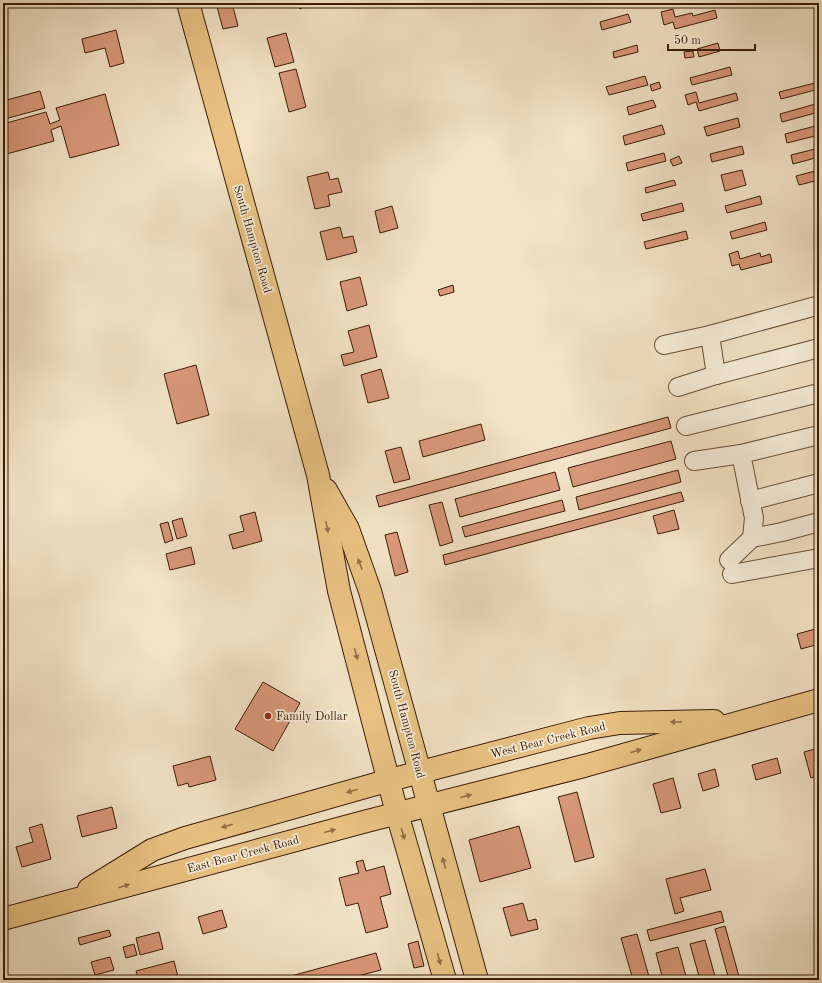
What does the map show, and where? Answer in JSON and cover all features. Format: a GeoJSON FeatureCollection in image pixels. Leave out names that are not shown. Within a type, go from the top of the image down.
{"type":"FeatureCollection","features":[{"type":"Feature","properties":{"kind":"main road","name":"South Hampton Road"},"geometry":{"type":"LineString","coordinates":[[188,3],[318,475],[339,591],[390,780],[397,813],[445,980]]}},
{"type":"Feature","properties":{"kind":"main road","name":"South Hampton Road"},"geometry":{"type":"LineString","coordinates":[[318,475],[348,529],[370,591],[477,980]]}},
{"type":"Feature","properties":{"kind":"main road","name":"West Bear Creek Road"},"geometry":{"type":"LineString","coordinates":[[428,805],[584,766],[819,700]]}},
{"type":"Feature","properties":{"kind":"main road","name":"West Bear Creek Road"},"geometry":{"type":"LineString","coordinates":[[390,780],[589,728],[620,723],[715,722],[756,718]]}},
{"type":"Feature","properties":{"kind":"main road","name":"East Bear Creek Road"},"geometry":{"type":"LineString","coordinates":[[59,904],[93,887],[121,868],[159,848],[192,836],[390,780]]}},
{"type":"Feature","properties":{"kind":"main road","name":"East Bear Creek Road"},"geometry":{"type":"LineString","coordinates":[[3,919],[428,805]]}},
{"type":"Feature","properties":{"kind":"street"},"geometry":{"type":"LineString","coordinates":[[664,345],[710,335],[816,306]]}},
{"type":"Feature","properties":{"kind":"street"},"geometry":{"type":"LineString","coordinates":[[710,335],[716,375]]}},
{"type":"Feature","properties":{"kind":"street"},"geometry":{"type":"LineString","coordinates":[[678,388],[716,375],[819,348]]}},
{"type":"Feature","properties":{"kind":"street"},"geometry":{"type":"LineString","coordinates":[[686,426],[819,393]]}},
{"type":"Feature","properties":{"kind":"street"},"geometry":{"type":"LineString","coordinates":[[694,461],[740,454],[819,435]]}},
{"type":"Feature","properties":{"kind":"street"},"geometry":{"type":"LineString","coordinates":[[740,454],[754,518],[752,538],[730,567],[819,558]]}},
{"type":"Feature","properties":{"kind":"street"},"geometry":{"type":"LineString","coordinates":[[750,501],[819,483]]}},
{"type":"Feature","properties":{"kind":"street"},"geometry":{"type":"LineString","coordinates":[[752,538],[819,522]]}},
{"type":"Feature","properties":{"kind":"building"},"geometry":{"type":"Polygon","coordinates":[[[216,3],[232,3],[238,26],[223,29],[216,3]]]}},
{"type":"Feature","properties":{"kind":"building"},"geometry":{"type":"Polygon","coordinates":[[[295,3],[306,3],[307,4],[300,9],[295,3]]]}},
{"type":"Feature","properties":{"kind":"building"},"geometry":{"type":"Polygon","coordinates":[[[673,9],[675,17],[692,13],[693,16],[715,10],[717,18],[675,29],[673,22],[664,25],[661,12],[673,9]]]}},
{"type":"Feature","properties":{"kind":"building"},"geometry":{"type":"Polygon","coordinates":[[[628,14],[631,22],[602,30],[600,22],[628,14]]]}},
{"type":"Feature","properties":{"kind":"building"},"geometry":{"type":"Polygon","coordinates":[[[116,30],[124,63],[110,67],[105,48],[85,53],[82,39],[116,30]]]}},
{"type":"Feature","properties":{"kind":"building"},"geometry":{"type":"Polygon","coordinates":[[[286,33],[294,62],[275,67],[267,38],[286,33]]]}},
{"type":"Feature","properties":{"kind":"building"},"geometry":{"type":"Polygon","coordinates":[[[718,43],[720,51],[699,57],[697,49],[718,43]]]}},
{"type":"Feature","properties":{"kind":"building"},"geometry":{"type":"Polygon","coordinates":[[[637,45],[638,52],[614,58],[613,52],[637,45]]]}},
{"type":"Feature","properties":{"kind":"building"},"geometry":{"type":"Polygon","coordinates":[[[693,51],[694,57],[685,58],[684,52],[693,51]]]}},
{"type":"Feature","properties":{"kind":"building"},"geometry":{"type":"Polygon","coordinates":[[[730,67],[732,75],[692,85],[690,78],[730,67]]]}},
{"type":"Feature","properties":{"kind":"building"},"geometry":{"type":"Polygon","coordinates":[[[296,69],[306,107],[289,112],[279,73],[296,69]]]}},
{"type":"Feature","properties":{"kind":"building"},"geometry":{"type":"Polygon","coordinates":[[[645,76],[648,85],[609,95],[606,87],[645,76]]]}},
{"type":"Feature","properties":{"kind":"building"},"geometry":{"type":"Polygon","coordinates":[[[659,82],[661,88],[652,91],[650,85],[659,82]]]}},
{"type":"Feature","properties":{"kind":"building"},"geometry":{"type":"Polygon","coordinates":[[[819,82],[819,89],[781,99],[779,92],[819,82]]]}},
{"type":"Feature","properties":{"kind":"building"},"geometry":{"type":"Polygon","coordinates":[[[40,91],[45,108],[5,119],[3,112],[3,101],[40,91]]]}},
{"type":"Feature","properties":{"kind":"building"},"geometry":{"type":"Polygon","coordinates":[[[696,92],[699,103],[736,93],[738,100],[699,111],[696,102],[688,105],[685,95],[696,92]]]}},
{"type":"Feature","properties":{"kind":"building"},"geometry":{"type":"Polygon","coordinates":[[[105,94],[119,145],[70,158],[61,126],[51,130],[54,141],[3,155],[3,124],[46,112],[50,124],[60,120],[56,108],[105,94]]]}},
{"type":"Feature","properties":{"kind":"building"},"geometry":{"type":"Polygon","coordinates":[[[653,100],[656,107],[629,115],[627,107],[653,100]]]}},
{"type":"Feature","properties":{"kind":"building"},"geometry":{"type":"Polygon","coordinates":[[[819,103],[819,112],[782,122],[780,114],[819,103]]]}},
{"type":"Feature","properties":{"kind":"building"},"geometry":{"type":"Polygon","coordinates":[[[738,118],[740,127],[707,136],[704,127],[738,118]]]}},
{"type":"Feature","properties":{"kind":"building"},"geometry":{"type":"Polygon","coordinates":[[[662,125],[665,134],[625,145],[623,136],[662,125]]]}},
{"type":"Feature","properties":{"kind":"building"},"geometry":{"type":"Polygon","coordinates":[[[819,125],[819,135],[787,143],[785,134],[819,125]]]}},
{"type":"Feature","properties":{"kind":"building"},"geometry":{"type":"Polygon","coordinates":[[[742,146],[744,154],[712,162],[710,154],[742,146]]]}},
{"type":"Feature","properties":{"kind":"building"},"geometry":{"type":"Polygon","coordinates":[[[819,148],[819,157],[793,164],[791,155],[819,148]]]}},
{"type":"Feature","properties":{"kind":"building"},"geometry":{"type":"Polygon","coordinates":[[[664,153],[666,161],[628,171],[626,163],[664,153]]]}},
{"type":"Feature","properties":{"kind":"building"},"geometry":{"type":"Polygon","coordinates":[[[679,156],[682,163],[673,166],[670,160],[679,156]]]}},
{"type":"Feature","properties":{"kind":"building"},"geometry":{"type":"Polygon","coordinates":[[[742,170],[746,185],[725,191],[721,175],[742,170]]]}},
{"type":"Feature","properties":{"kind":"building"},"geometry":{"type":"Polygon","coordinates":[[[819,170],[819,180],[799,185],[796,176],[819,170]]]}},
{"type":"Feature","properties":{"kind":"building"},"geometry":{"type":"Polygon","coordinates":[[[328,172],[330,180],[338,178],[342,192],[328,195],[330,206],[315,209],[307,177],[328,172]]]}},
{"type":"Feature","properties":{"kind":"building"},"geometry":{"type":"Polygon","coordinates":[[[674,180],[676,185],[646,193],[645,188],[674,180]]]}},
{"type":"Feature","properties":{"kind":"building"},"geometry":{"type":"Polygon","coordinates":[[[760,196],[762,204],[727,213],[725,206],[760,196]]]}},
{"type":"Feature","properties":{"kind":"building"},"geometry":{"type":"Polygon","coordinates":[[[682,203],[684,211],[643,221],[641,214],[682,203]]]}},
{"type":"Feature","properties":{"kind":"building"},"geometry":{"type":"Polygon","coordinates":[[[392,206],[398,228],[380,233],[375,211],[392,206]]]}},
{"type":"Feature","properties":{"kind":"building"},"geometry":{"type":"Polygon","coordinates":[[[765,222],[767,230],[732,239],[730,232],[765,222]]]}},
{"type":"Feature","properties":{"kind":"building"},"geometry":{"type":"Polygon","coordinates":[[[340,227],[343,238],[353,236],[357,252],[327,260],[320,232],[340,227]]]}},
{"type":"Feature","properties":{"kind":"building"},"geometry":{"type":"Polygon","coordinates":[[[686,231],[688,239],[646,249],[644,242],[686,231]]]}},
{"type":"Feature","properties":{"kind":"building"},"geometry":{"type":"Polygon","coordinates":[[[738,251],[740,259],[760,253],[761,257],[770,254],[772,262],[741,270],[739,264],[732,266],[729,254],[738,251]]]}},
{"type":"Feature","properties":{"kind":"building"},"geometry":{"type":"Polygon","coordinates":[[[360,277],[367,305],[347,311],[340,282],[360,277]]]}},
{"type":"Feature","properties":{"kind":"building"},"geometry":{"type":"Polygon","coordinates":[[[453,285],[454,292],[440,296],[438,290],[453,285]]]}},
{"type":"Feature","properties":{"kind":"building"},"geometry":{"type":"Polygon","coordinates":[[[369,325],[377,357],[344,366],[341,355],[354,352],[348,331],[369,325]]]}},
{"type":"Feature","properties":{"kind":"building"},"geometry":{"type":"Polygon","coordinates":[[[196,365],[209,415],[177,424],[164,374],[196,365]]]}},
{"type":"Feature","properties":{"kind":"building"},"geometry":{"type":"Polygon","coordinates":[[[381,369],[389,398],[368,403],[361,375],[381,369]]]}},
{"type":"Feature","properties":{"kind":"building"},"geometry":{"type":"Polygon","coordinates":[[[668,417],[671,428],[379,507],[376,496],[668,417]]]}},
{"type":"Feature","properties":{"kind":"building"},"geometry":{"type":"Polygon","coordinates":[[[481,424],[485,440],[423,457],[419,441],[481,424]]]}},
{"type":"Feature","properties":{"kind":"building"},"geometry":{"type":"Polygon","coordinates":[[[671,441],[676,459],[573,487],[568,468],[671,441]]]}},
{"type":"Feature","properties":{"kind":"building"},"geometry":{"type":"Polygon","coordinates":[[[401,447],[410,479],[394,483],[385,451],[401,447]]]}},
{"type":"Feature","properties":{"kind":"building"},"geometry":{"type":"Polygon","coordinates":[[[678,470],[681,482],[579,510],[576,497],[678,470]]]}},
{"type":"Feature","properties":{"kind":"building"},"geometry":{"type":"Polygon","coordinates":[[[555,472],[560,490],[460,517],[455,499],[555,472]]]}},
{"type":"Feature","properties":{"kind":"building"},"geometry":{"type":"Polygon","coordinates":[[[681,492],[684,501],[445,565],[443,555],[681,492]]]}},
{"type":"Feature","properties":{"kind":"building"},"geometry":{"type":"Polygon","coordinates":[[[562,500],[565,511],[465,537],[462,527],[562,500]]]}},
{"type":"Feature","properties":{"kind":"building"},"geometry":{"type":"Polygon","coordinates":[[[442,502],[453,542],[440,546],[429,505],[442,502]]]}},
{"type":"Feature","properties":{"kind":"building"},"geometry":{"type":"Polygon","coordinates":[[[674,510],[679,529],[658,534],[653,516],[674,510]]]}},
{"type":"Feature","properties":{"kind":"building"},"geometry":{"type":"Polygon","coordinates":[[[255,512],[262,541],[233,549],[229,535],[244,531],[240,516],[255,512]]]}},
{"type":"Feature","properties":{"kind":"building"},"geometry":{"type":"Polygon","coordinates":[[[182,518],[187,536],[177,539],[172,521],[182,518]]]}},
{"type":"Feature","properties":{"kind":"building"},"geometry":{"type":"Polygon","coordinates":[[[168,522],[173,540],[165,543],[160,524],[168,522]]]}},
{"type":"Feature","properties":{"kind":"building"},"geometry":{"type":"Polygon","coordinates":[[[397,532],[408,572],[395,576],[385,535],[397,532]]]}},
{"type":"Feature","properties":{"kind":"building"},"geometry":{"type":"Polygon","coordinates":[[[191,547],[195,564],[170,570],[166,554],[191,547]]]}},
{"type":"Feature","properties":{"kind":"building"},"geometry":{"type":"Polygon","coordinates":[[[819,628],[819,644],[801,649],[797,634],[819,628]]]}},
{"type":"Feature","properties":{"kind":"building","name":"Family Dollar"},"geometry":{"type":"Polygon","coordinates":[[[263,682],[300,703],[273,751],[235,729],[263,682]]]}},
{"type":"Feature","properties":{"kind":"building"},"geometry":{"type":"Polygon","coordinates":[[[815,749],[817,759],[819,758],[819,775],[811,778],[804,752],[815,749]]]}},
{"type":"Feature","properties":{"kind":"building"},"geometry":{"type":"Polygon","coordinates":[[[210,756],[216,780],[189,787],[188,783],[178,786],[173,766],[210,756]]]}},
{"type":"Feature","properties":{"kind":"building"},"geometry":{"type":"Polygon","coordinates":[[[777,758],[781,773],[756,780],[752,765],[777,758]]]}},
{"type":"Feature","properties":{"kind":"building"},"geometry":{"type":"Polygon","coordinates":[[[715,769],[719,786],[703,791],[698,774],[715,769]]]}},
{"type":"Feature","properties":{"kind":"building"},"geometry":{"type":"Polygon","coordinates":[[[673,778],[681,808],[661,813],[653,784],[673,778]]]}},
{"type":"Feature","properties":{"kind":"building"},"geometry":{"type":"Polygon","coordinates":[[[577,792],[594,857],[575,862],[558,797],[577,792]]]}},
{"type":"Feature","properties":{"kind":"building"},"geometry":{"type":"Polygon","coordinates":[[[112,807],[117,828],[82,837],[77,816],[112,807]]]}},
{"type":"Feature","properties":{"kind":"building"},"geometry":{"type":"Polygon","coordinates":[[[42,824],[51,859],[22,867],[16,847],[33,842],[29,828],[42,824]]]}},
{"type":"Feature","properties":{"kind":"building"},"geometry":{"type":"Polygon","coordinates":[[[519,826],[531,868],[480,882],[469,840],[519,826]]]}},
{"type":"Feature","properties":{"kind":"building"},"geometry":{"type":"Polygon","coordinates":[[[363,860],[366,871],[384,866],[391,894],[380,897],[388,927],[366,933],[358,903],[346,906],[339,878],[359,873],[356,862],[363,860]]]}},
{"type":"Feature","properties":{"kind":"building"},"geometry":{"type":"Polygon","coordinates":[[[705,869],[711,890],[680,898],[684,911],[675,914],[666,879],[705,869]]]}},
{"type":"Feature","properties":{"kind":"building"},"geometry":{"type":"Polygon","coordinates":[[[523,903],[528,921],[536,919],[538,929],[511,936],[503,908],[523,903]]]}},
{"type":"Feature","properties":{"kind":"building"},"geometry":{"type":"Polygon","coordinates":[[[222,910],[227,927],[203,934],[198,917],[222,910]]]}},
{"type":"Feature","properties":{"kind":"building"},"geometry":{"type":"Polygon","coordinates":[[[721,911],[724,922],[650,941],[647,930],[721,911]]]}},
{"type":"Feature","properties":{"kind":"building"},"geometry":{"type":"Polygon","coordinates":[[[725,926],[740,980],[729,980],[715,929],[725,926]]]}},
{"type":"Feature","properties":{"kind":"building"},"geometry":{"type":"Polygon","coordinates":[[[109,930],[111,936],[80,945],[78,938],[109,930]]]}},
{"type":"Feature","properties":{"kind":"building"},"geometry":{"type":"Polygon","coordinates":[[[159,932],[163,949],[140,955],[136,938],[159,932]]]}},
{"type":"Feature","properties":{"kind":"building"},"geometry":{"type":"Polygon","coordinates":[[[637,934],[650,980],[633,980],[621,938],[637,934]]]}},
{"type":"Feature","properties":{"kind":"building"},"geometry":{"type":"Polygon","coordinates":[[[705,940],[716,980],[700,980],[690,944],[705,940]]]}},
{"type":"Feature","properties":{"kind":"building"},"geometry":{"type":"Polygon","coordinates":[[[418,941],[424,966],[414,968],[408,944],[418,941]]]}},
{"type":"Feature","properties":{"kind":"building"},"geometry":{"type":"Polygon","coordinates":[[[134,944],[137,955],[126,958],[123,947],[134,944]]]}},
{"type":"Feature","properties":{"kind":"building"},"geometry":{"type":"Polygon","coordinates":[[[678,947],[687,980],[663,980],[656,953],[678,947]]]}},
{"type":"Feature","properties":{"kind":"building"},"geometry":{"type":"Polygon","coordinates":[[[376,953],[381,970],[342,980],[338,980],[337,976],[322,980],[276,980],[376,953]]]}},
{"type":"Feature","properties":{"kind":"building"},"geometry":{"type":"Polygon","coordinates":[[[110,957],[114,970],[95,975],[91,962],[110,957]]]}},
{"type":"Feature","properties":{"kind":"building"},"geometry":{"type":"Polygon","coordinates":[[[174,961],[178,977],[168,980],[139,980],[136,971],[174,961]]]}},
{"type":"Feature","properties":{"kind":"place","name":"Family Dollar"},"geometry":{"type":"Point","coordinates":[268,716]}}]}
